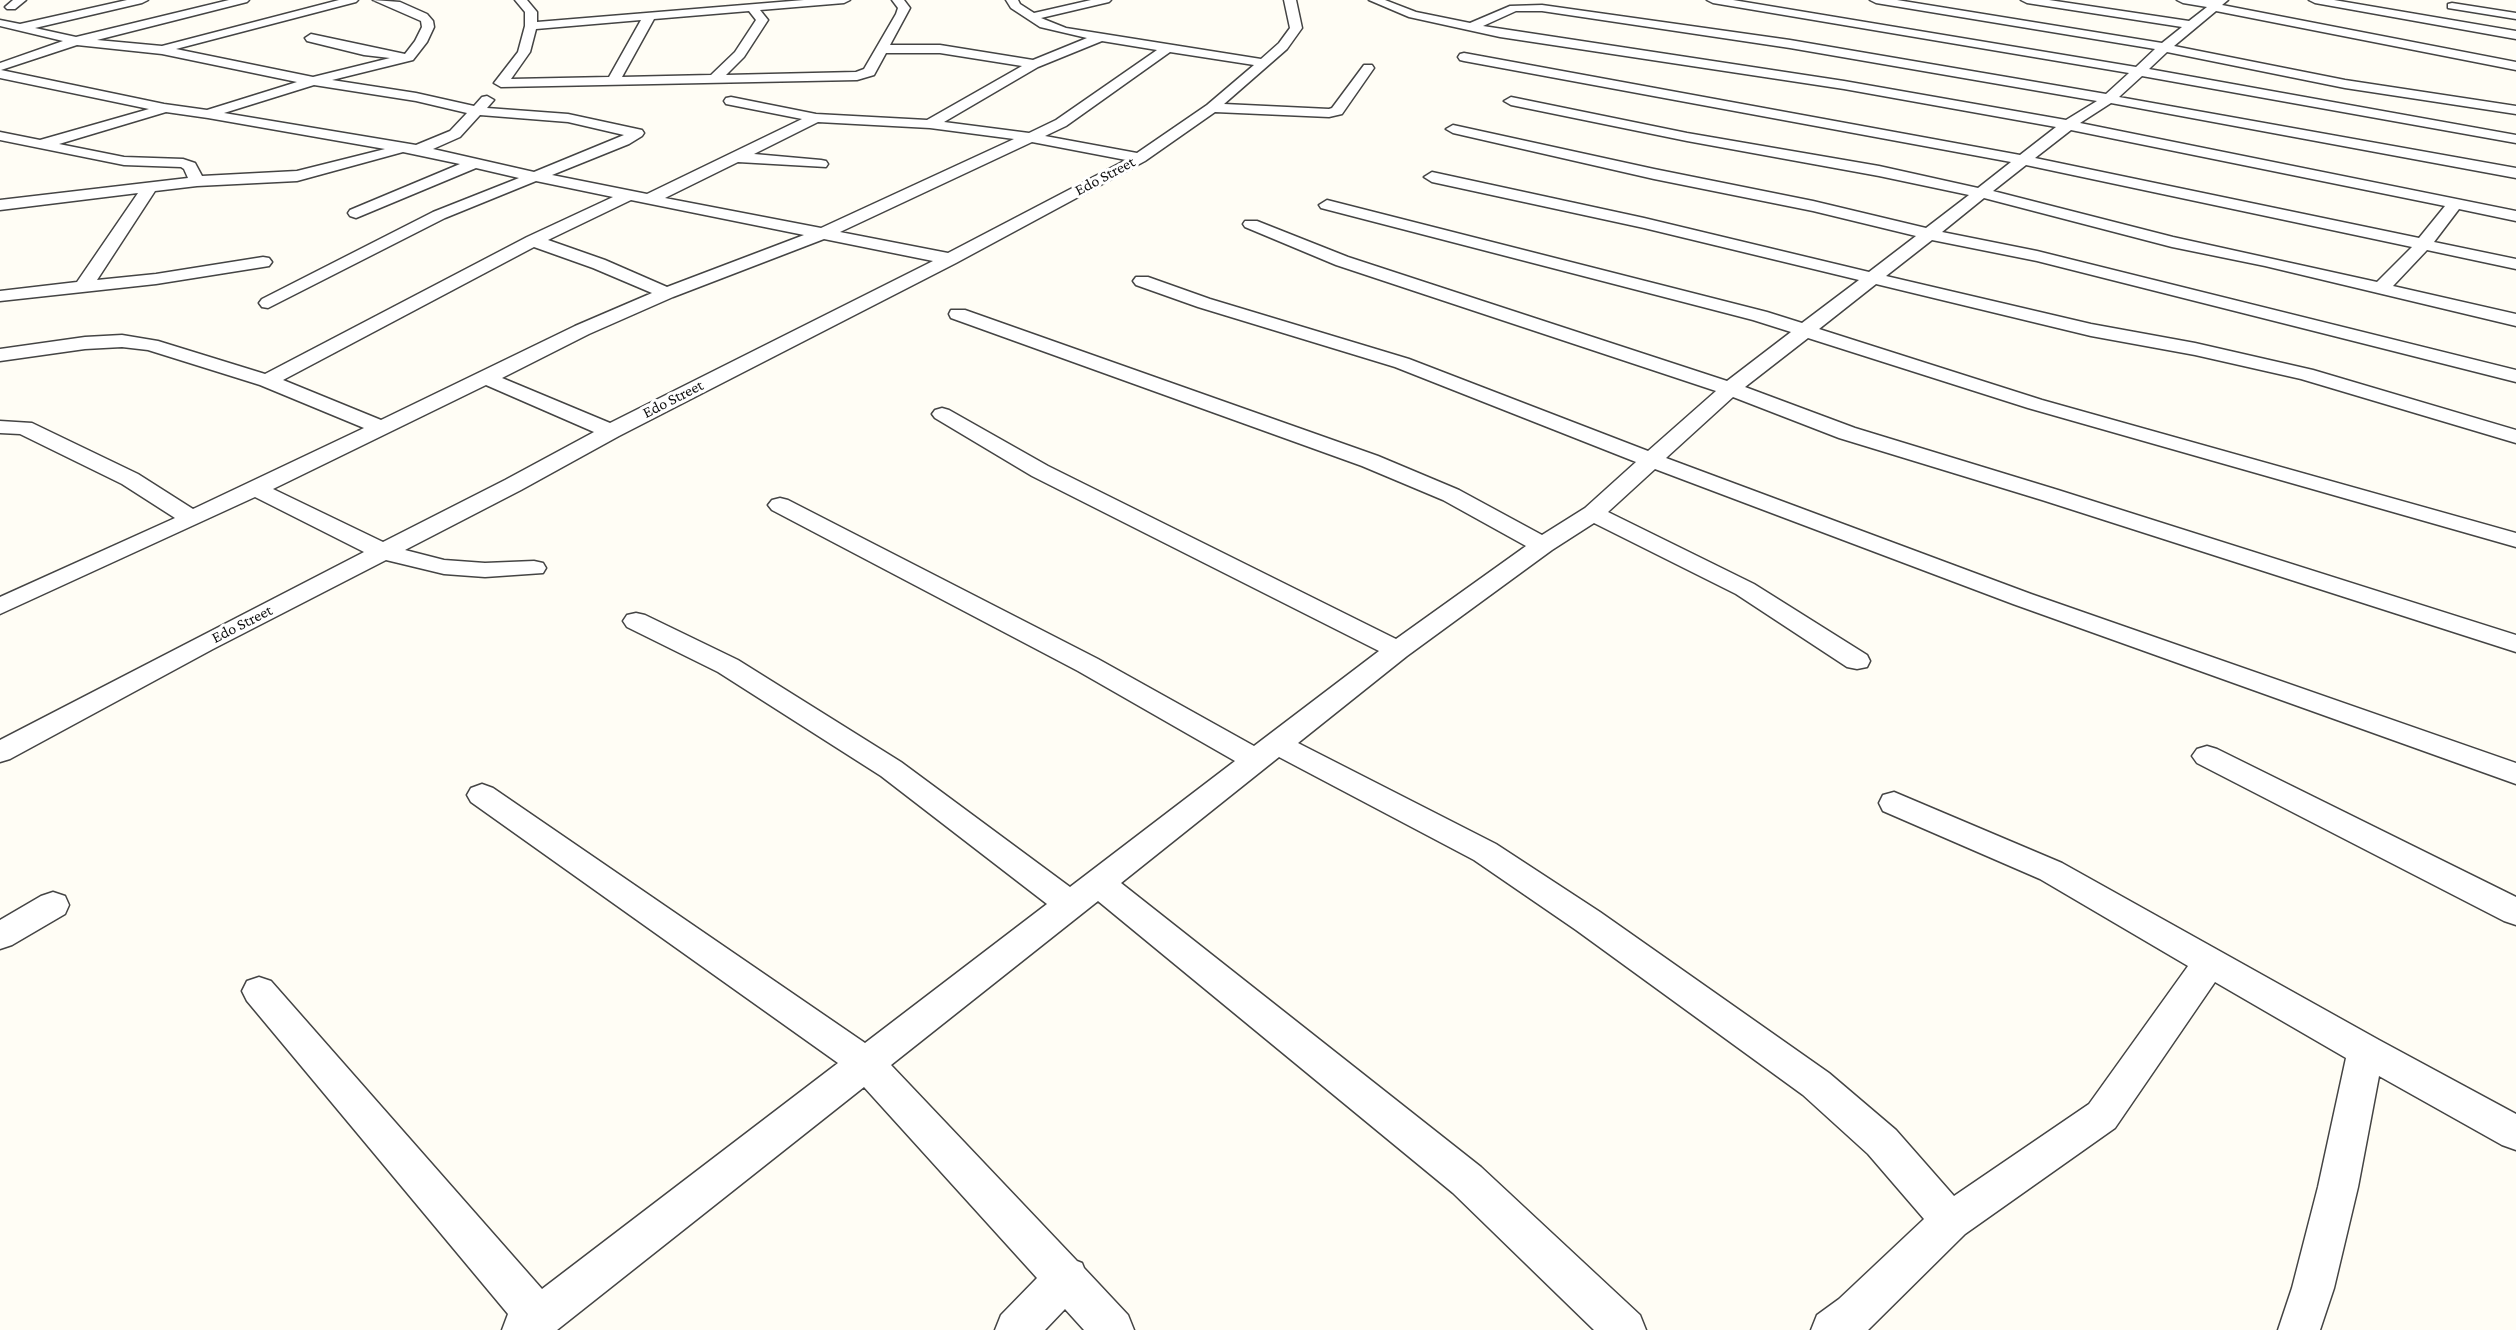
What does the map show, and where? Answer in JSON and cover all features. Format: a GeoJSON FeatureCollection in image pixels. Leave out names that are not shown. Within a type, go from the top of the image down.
{"type":"FeatureCollection","features":[{"type":"Feature","properties":{"kind":"street"},"geometry":{"type":"LineString","coordinates":[[8,26],[142,0]]}},
{"type":"Feature","properties":{"kind":"street"},"geometry":{"type":"LineString","coordinates":[[0,67],[76,41],[243,0]]}},
{"type":"Feature","properties":{"kind":"street"},"geometry":{"type":"LineString","coordinates":[[162,50],[352,0]]}},
{"type":"Feature","properties":{"kind":"street"},"geometry":{"type":"LineString","coordinates":[[208,114],[313,81],[409,57],[421,42],[428,27],[427,21],[423,16],[396,4],[379,0]]}},
{"type":"Feature","properties":{"kind":"street"},"geometry":{"type":"LineString","coordinates":[[0,205],[197,181],[297,176],[411,149],[455,134],[478,111],[524,52],[531,26],[531,12],[526,0]]}},
{"type":"Feature","properties":{"kind":"street"},"geometry":{"type":"LineString","coordinates":[[531,26],[844,0]]}},
{"type":"Feature","properties":{"kind":"street"},"geometry":{"type":"LineString","coordinates":[[501,83],[857,76],[869,72],[902,14],[904,8],[898,0]]}},
{"type":"Feature","properties":{"kind":"street"},"geometry":{"type":"LineString","coordinates":[[1012,0],[1015,6],[1044,25],[1065,31],[1264,63]]}},
{"type":"Feature","properties":{"kind":"street"},"geometry":{"type":"LineString","coordinates":[[1032,17],[1105,0]]}},
{"type":"Feature","properties":{"kind":"street","name":"Edo Street"},"geometry":{"type":"LineString","coordinates":[[0,752],[204,643],[513,486],[611,431],[950,259],[1140,158],[1212,108],[1264,63],[1296,31],[1290,0]]}},
{"type":"Feature","properties":{"kind":"street"},"geometry":{"type":"LineString","coordinates":[[1375,0],[1413,15],[1471,27],[1844,85],[2068,125],[2516,216]]}},
{"type":"Feature","properties":{"kind":"street"},"geometry":{"type":"LineString","coordinates":[[1713,0],[2138,71],[2516,139]]}},
{"type":"Feature","properties":{"kind":"street"},"geometry":{"type":"LineString","coordinates":[[1876,0],[2164,47],[2333,81],[2489,100],[2516,110]]}},
{"type":"Feature","properties":{"kind":"street"},"geometry":{"type":"LineString","coordinates":[[2027,0],[2187,13],[2217,4],[2499,68],[2516,66]]}},
{"type":"Feature","properties":{"kind":"street"},"geometry":{"type":"LineString","coordinates":[[2314,0],[2516,36]]}},
{"type":"Feature","properties":{"kind":"street"},"geometry":{"type":"LineString","coordinates":[[2438,3],[2516,16]]}},
{"type":"Feature","properties":{"kind":"street"},"geometry":{"type":"LineString","coordinates":[[1471,27],[1514,9],[1532,7],[1790,44],[2516,173]]}},
{"type":"Feature","properties":{"kind":"street"},"geometry":{"type":"LineString","coordinates":[[715,78],[740,54],[762,20],[752,8]]}},
{"type":"Feature","properties":{"kind":"street"},"geometry":{"type":"LineString","coordinates":[[259,991],[531,1324],[1398,650],[1543,545],[1593,513],[1730,389],[2068,125],[2109,99],[2164,47],[2187,13]]}},
{"type":"Feature","properties":{"kind":"street"},"geometry":{"type":"LineString","coordinates":[[614,80],[649,17]]}},
{"type":"Feature","properties":{"kind":"street"},"geometry":{"type":"LineString","coordinates":[[1790,44],[1837,20]]}},
{"type":"Feature","properties":{"kind":"street"},"geometry":{"type":"LineString","coordinates":[[8,26],[76,41],[162,50],[313,81],[416,97],[478,111],[568,118],[637,133],[624,141],[439,215],[268,303]]}},
{"type":"Feature","properties":{"kind":"street"},"geometry":{"type":"LineString","coordinates":[[930,124],[1034,63],[1099,37]]}},
{"type":"Feature","properties":{"kind":"street"},"geometry":{"type":"LineString","coordinates":[[311,38],[364,51],[409,57]]}},
{"type":"Feature","properties":{"kind":"street"},"geometry":{"type":"LineString","coordinates":[[0,606],[256,489],[582,330],[667,293],[825,233],[1061,123],[1169,47]]}},
{"type":"Feature","properties":{"kind":"street"},"geometry":{"type":"LineString","coordinates":[[881,49],[940,49],[1034,63]]}},
{"type":"Feature","properties":{"kind":"street"},"geometry":{"type":"LineString","coordinates":[[1464,57],[2024,160],[2516,264]]}},
{"type":"Feature","properties":{"kind":"street"},"geometry":{"type":"LineString","coordinates":[[1212,108],[1329,113],[1337,111],[1368,68]]}},
{"type":"Feature","properties":{"kind":"street"},"geometry":{"type":"LineString","coordinates":[[0,74],[165,108],[411,149],[532,176],[950,259]]}},
{"type":"Feature","properties":{"kind":"street"},"geometry":{"type":"LineString","coordinates":[[1510,100],[1687,136],[1879,171],[1981,193],[2172,242],[2516,320]]}},
{"type":"Feature","properties":{"kind":"street"},"geometry":{"type":"LineString","coordinates":[[731,101],[816,118],[930,124],[1030,137],[1140,158]]}},
{"type":"Feature","properties":{"kind":"street"},"geometry":{"type":"LineString","coordinates":[[10,152],[165,108]]}},
{"type":"Feature","properties":{"kind":"street"},"geometry":{"type":"LineString","coordinates":[[650,199],[816,118]]}},
{"type":"Feature","properties":{"kind":"street"},"geometry":{"type":"LineString","coordinates":[[1453,129],[2037,256],[2516,376]]}},
{"type":"Feature","properties":{"kind":"street"},"geometry":{"type":"LineString","coordinates":[[0,136],[124,161],[183,163],[190,166],[197,181]]}},
{"type":"Feature","properties":{"kind":"street"},"geometry":{"type":"LineString","coordinates":[[736,157],[821,164]]}},
{"type":"Feature","properties":{"kind":"street"},"geometry":{"type":"LineString","coordinates":[[356,213],[475,163]]}},
{"type":"Feature","properties":{"kind":"street"},"geometry":{"type":"LineString","coordinates":[[1432,177],[1644,222],[2091,330],[2195,349],[2306,374],[2516,437]]}},
{"type":"Feature","properties":{"kind":"street"},"geometry":{"type":"LineString","coordinates":[[82,287],[150,187]]}},
{"type":"Feature","properties":{"kind":"street"},"geometry":{"type":"LineString","coordinates":[[267,381],[533,240],[630,195]]}},
{"type":"Feature","properties":{"kind":"street"},"geometry":{"type":"LineString","coordinates":[[2381,288],[2423,245],[2455,204]]}},
{"type":"Feature","properties":{"kind":"street"},"geometry":{"type":"LineString","coordinates":[[1327,205],[1581,268],[1760,316],[2035,404],[2516,540]]}},
{"type":"Feature","properties":{"kind":"street"},"geometry":{"type":"LineString","coordinates":[[1251,224],[1342,261],[1730,389],[1847,434],[2050,495],[2516,644]]}},
{"type":"Feature","properties":{"kind":"street"},"geometry":{"type":"LineString","coordinates":[[533,240],[599,264],[667,293]]}},
{"type":"Feature","properties":{"kind":"street"},"geometry":{"type":"LineString","coordinates":[[0,296],[263,262]]}},
{"type":"Feature","properties":{"kind":"street"},"geometry":{"type":"LineString","coordinates":[[1142,281],[1204,303],[1402,363],[1484,393],[1651,460],[2022,599],[2516,774]]}},
{"type":"Feature","properties":{"kind":"street"},"geometry":{"type":"LineString","coordinates":[[958,314],[1370,461],[1451,495],[1543,545]]}},
{"type":"Feature","properties":{"kind":"street"},"geometry":{"type":"LineString","coordinates":[[0,355],[85,343],[122,341],[151,345],[267,381],[381,428]]}},
{"type":"Feature","properties":{"kind":"street"},"geometry":{"type":"LineString","coordinates":[[486,378],[611,431]]}},
{"type":"Feature","properties":{"kind":"street"},"geometry":{"type":"LineString","coordinates":[[942,414],[1040,471],[1398,650]]}},
{"type":"Feature","properties":{"kind":"street"},"geometry":{"type":"LineString","coordinates":[[0,427],[24,428],[130,479],[192,519]]}},
{"type":"Feature","properties":{"kind":"street"},"geometry":{"type":"LineString","coordinates":[[256,489],[384,552],[444,567],[485,570],[534,568]]}},
{"type":"Feature","properties":{"kind":"street"},"geometry":{"type":"LineString","coordinates":[[780,506],[1088,665],[1267,752],[1485,852],[1588,921],[1816,1083],[1882,1142],[1950,1221]]}},
{"type":"Feature","properties":{"kind":"street"},"geometry":{"type":"LineString","coordinates":[[1593,513],[1745,589],[1857,661]]}},
{"type":"Feature","properties":{"kind":"street"},"geometry":{"type":"LineString","coordinates":[[636,621],[728,666],[1084,894],[1467,1180],[1625,1330]]}},
{"type":"Feature","properties":{"kind":"street"},"geometry":{"type":"LineString","coordinates":[[2207,756],[2516,912]]}},
{"type":"Feature","properties":{"kind":"street"},"geometry":{"type":"LineString","coordinates":[[482,795],[866,1062],[1067,1277],[1113,1330]]}},
{"type":"Feature","properties":{"kind":"street"},"geometry":{"type":"LineString","coordinates":[[1894,803],[2051,871],[2366,1051],[2516,1133]]}},
{"type":"Feature","properties":{"kind":"street"},"geometry":{"type":"LineString","coordinates":[[0,936],[53,905]]}},
{"type":"Feature","properties":{"kind":"street"},"geometry":{"type":"LineString","coordinates":[[1832,1330],[1854,1314],[1950,1221],[2102,1116],[2210,962]]}},
{"type":"Feature","properties":{"kind":"street"},"geometry":{"type":"LineString","coordinates":[[2299,1330],[2313,1288],[2338,1187],[2366,1051]]}},
{"type":"Feature","properties":{"kind":"street"},"geometry":{"type":"LineString","coordinates":[[1016,1330],[1067,1277]]}}]}
